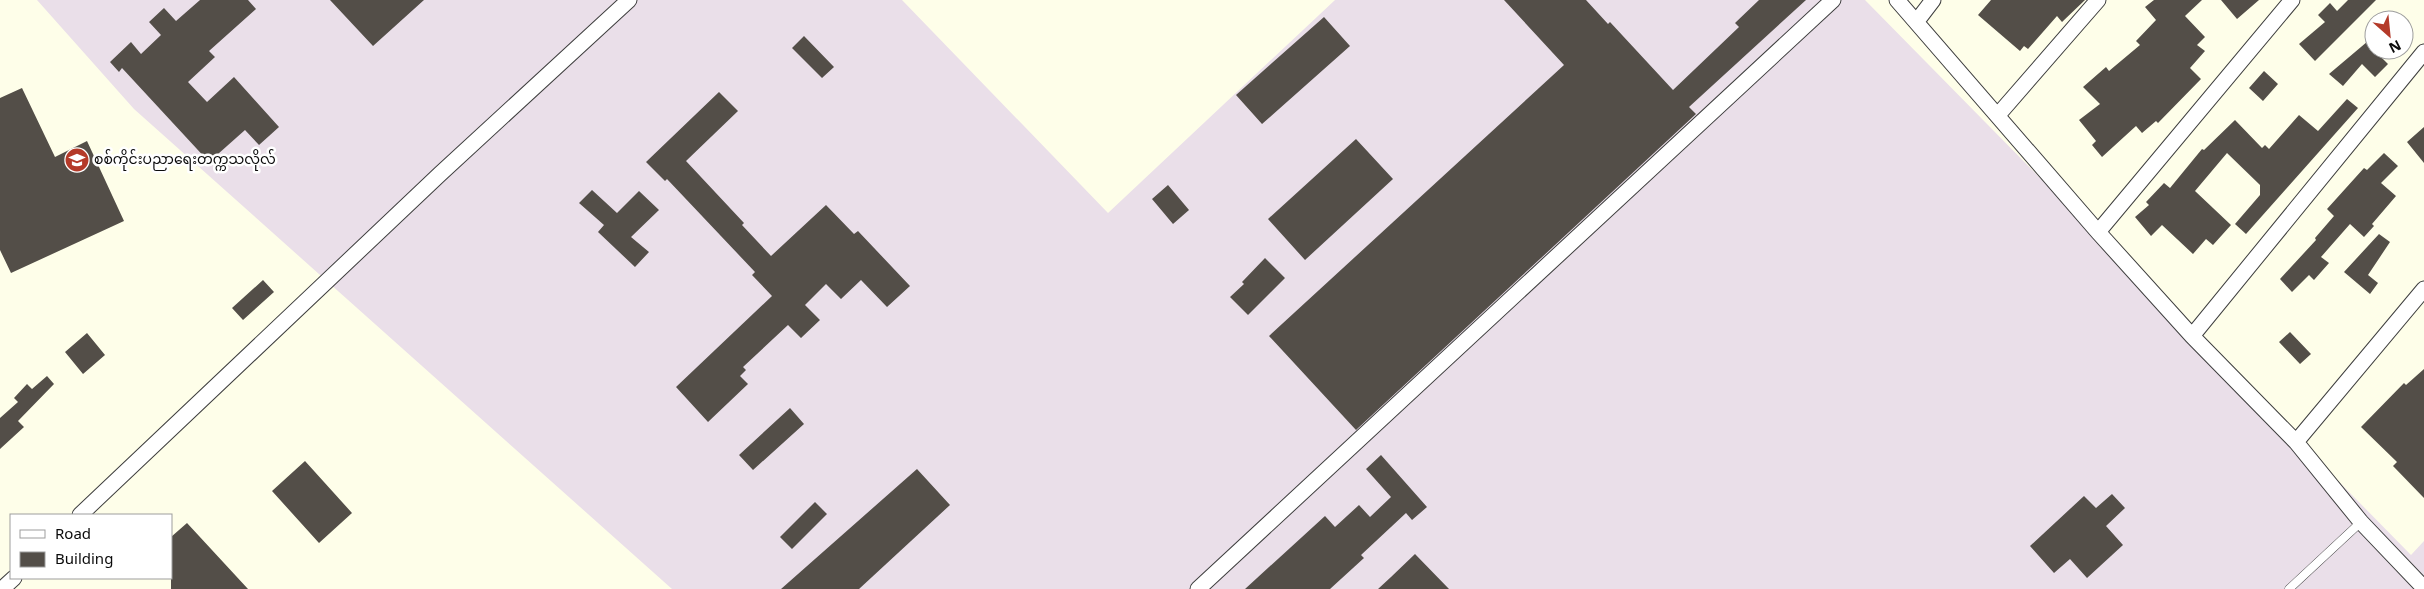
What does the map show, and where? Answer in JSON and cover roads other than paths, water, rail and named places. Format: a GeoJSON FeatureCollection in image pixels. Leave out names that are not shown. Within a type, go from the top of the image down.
{"type":"FeatureCollection","features":[{"type":"Feature","properties":{"kind":"street"},"geometry":{"type":"LineString","coordinates":[[81,514],[432,181],[629,0]]}},
{"type":"Feature","properties":{"kind":"street"},"geometry":{"type":"LineString","coordinates":[[1198,589],[1833,0]]}},
{"type":"Feature","properties":{"kind":"street"},"geometry":{"type":"LineString","coordinates":[[1897,0],[2098,232],[2192,336],[2296,442],[2361,522],[2424,588]]}},
{"type":"Feature","properties":{"kind":"street"},"geometry":{"type":"LineString","coordinates":[[1917,21],[1933,0]]}},
{"type":"Feature","properties":{"kind":"street"},"geometry":{"type":"LineString","coordinates":[[1998,116],[2098,0]]}},
{"type":"Feature","properties":{"kind":"street"},"geometry":{"type":"LineString","coordinates":[[2098,232],[2292,0]]}},
{"type":"Feature","properties":{"kind":"street"},"geometry":{"type":"LineString","coordinates":[[2192,336],[2424,52]]}},
{"type":"Feature","properties":{"kind":"street"},"geometry":{"type":"LineString","coordinates":[[2296,442],[2424,289]]}},
{"type":"Feature","properties":{"kind":"street"},"geometry":{"type":"LineString","coordinates":[[2,589],[13,579]]}},
{"type":"Feature","properties":{"kind":"lane"},"geometry":{"type":"LineString","coordinates":[[2289,589],[2361,522]]}},
{"type":"Feature","properties":{"kind":"place","name":"စစ်ကိုင်းပညာရေးတက္ကသလိုလ်"},"geometry":{"type":"Point","coordinates":[77,160]}}]}
